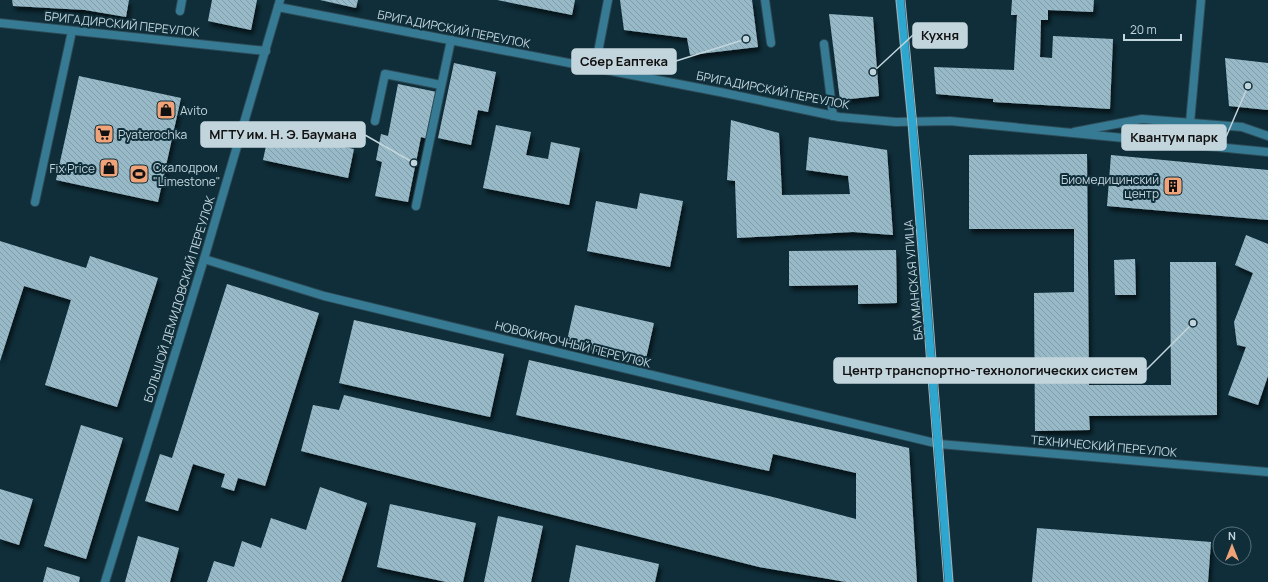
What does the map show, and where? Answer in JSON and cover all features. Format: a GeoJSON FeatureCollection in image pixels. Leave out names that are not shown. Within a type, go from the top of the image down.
{"type":"FeatureCollection","features":[{"type":"Feature","properties":{"kind":"street"},"geometry":{"type":"LineString","coordinates":[[180,11],[182,0]]}},
{"type":"Feature","properties":{"kind":"street"},"geometry":{"type":"LineString","coordinates":[[595,68],[608,0]]}},
{"type":"Feature","properties":{"kind":"street"},"geometry":{"type":"LineString","coordinates":[[765,0],[771,43]]}},
{"type":"Feature","properties":{"kind":"street","name":"БАУМАНСКАЯ УЛИЦА"},"geometry":{"type":"LineString","coordinates":[[900,0],[912,122],[939,444],[948,582]]}},
{"type":"Feature","properties":{"kind":"street"},"geometry":{"type":"LineString","coordinates":[[1190,123],[1201,0]]}},
{"type":"Feature","properties":{"kind":"street","name":"БРИГАДИРСКИЙ ПЕРЕУЛОК"},"geometry":{"type":"LineString","coordinates":[[279,4],[451,40],[720,92],[833,116],[862,120],[912,122],[950,121],[1268,152]]}},
{"type":"Feature","properties":{"kind":"street","name":"БОЛЬШОЙ ДЕМИДОВСКИЙ ПЕРЕУЛОК"},"geometry":{"type":"LineString","coordinates":[[105,582],[204,259],[279,4]]}},
{"type":"Feature","properties":{"kind":"street","name":"БРИГАДИРСКИЙ ПЕРЕУЛОК"},"geometry":{"type":"LineString","coordinates":[[0,23],[266,51]]}},
{"type":"Feature","properties":{"kind":"street"},"geometry":{"type":"LineString","coordinates":[[35,202],[72,31]]}},
{"type":"Feature","properties":{"kind":"street"},"geometry":{"type":"LineString","coordinates":[[416,206],[451,40]]}},
{"type":"Feature","properties":{"kind":"street"},"geometry":{"type":"LineString","coordinates":[[824,44],[833,116]]}},
{"type":"Feature","properties":{"kind":"street"},"geometry":{"type":"LineString","coordinates":[[375,121],[385,74],[442,85]]}},
{"type":"Feature","properties":{"kind":"street"},"geometry":{"type":"LineString","coordinates":[[1068,133],[1142,119],[1242,127],[1268,136]]}},
{"type":"Feature","properties":{"kind":"street","name":"НОВОКИРОЧНЫЙ ПЕРЕУЛОК"},"geometry":{"type":"LineString","coordinates":[[204,259],[324,296],[939,444]]}},
{"type":"Feature","properties":{"kind":"street","name":"ТЕХНИЧЕСКИЙ ПЕРЕУЛОК"},"geometry":{"type":"LineString","coordinates":[[939,444],[1268,472]]}},
{"type":"Feature","properties":{"kind":"building"},"geometry":{"type":"Polygon","coordinates":[[[12,0],[129,0],[126,17],[85,10],[13,6],[12,0]]]}},
{"type":"Feature","properties":{"kind":"building"},"geometry":{"type":"Polygon","coordinates":[[[212,0],[257,0],[251,30],[208,21],[212,0]]]}},
{"type":"Feature","properties":{"kind":"building"},"geometry":{"type":"Polygon","coordinates":[[[320,0],[358,0],[356,8],[320,0]]]}},
{"type":"Feature","properties":{"kind":"building"},"geometry":{"type":"Polygon","coordinates":[[[497,0],[575,0],[572,15],[497,0]]]}},
{"type":"Feature","properties":{"kind":"building"},"geometry":{"type":"Polygon","coordinates":[[[620,0],[752,0],[758,47],[690,55],[687,38],[624,30],[620,0]]]}},
{"type":"Feature","properties":{"kind":"building"},"geometry":{"type":"Polygon","coordinates":[[[1012,0],[1094,0],[1093,12],[1048,10],[1048,20],[1041,20],[1040,57],[1052,58],[1053,36],[1113,39],[1110,109],[993,102],[993,99],[936,94],[934,67],[1014,70],[1017,15],[1011,15],[1012,0]]]}},
{"type":"Feature","properties":{"kind":"building"},"geometry":{"type":"Polygon","coordinates":[[[829,14],[873,17],[879,96],[840,100],[829,14]]]}},
{"type":"Feature","properties":{"kind":"building"},"geometry":{"type":"Polygon","coordinates":[[[1225,58],[1268,63],[1268,110],[1229,106],[1225,58]]]}},
{"type":"Feature","properties":{"kind":"building"},"geometry":{"type":"Polygon","coordinates":[[[454,63],[496,72],[488,112],[478,110],[471,145],[438,138],[454,63]]]}},
{"type":"Feature","properties":{"kind":"building"},"geometry":{"type":"Polygon","coordinates":[[[79,76],[181,98],[158,202],[56,180],[79,76]]]}},
{"type":"Feature","properties":{"kind":"building"},"geometry":{"type":"Polygon","coordinates":[[[398,84],[437,92],[428,139],[421,137],[408,202],[375,196],[382,162],[376,160],[381,134],[388,136],[398,84]]]}},
{"type":"Feature","properties":{"kind":"building"},"geometry":{"type":"Polygon","coordinates":[[[731,120],[779,133],[782,195],[850,194],[848,176],[806,170],[809,137],[887,150],[893,235],[853,232],[737,238],[735,181],[727,180],[731,120]]]}},
{"type":"Feature","properties":{"kind":"building"},"geometry":{"type":"Polygon","coordinates":[[[496,125],[531,132],[526,155],[548,159],[551,142],[580,148],[569,205],[483,188],[496,125]]]}},
{"type":"Feature","properties":{"kind":"building"},"geometry":{"type":"Polygon","coordinates":[[[269,132],[354,149],[348,178],[263,160],[269,132]]]}},
{"type":"Feature","properties":{"kind":"building"},"geometry":{"type":"Polygon","coordinates":[[[1087,154],[1089,385],[1171,385],[1170,262],[1216,262],[1217,415],[1089,416],[1090,430],[1035,431],[1034,293],[1074,292],[1074,229],[969,229],[969,155],[1087,154]]]}},
{"type":"Feature","properties":{"kind":"building","name":"Биомедицинский центр"},"geometry":{"type":"Polygon","coordinates":[[[1111,155],[1268,170],[1268,220],[1107,206],[1111,155]]]}},
{"type":"Feature","properties":{"kind":"building"},"geometry":{"type":"Polygon","coordinates":[[[640,193],[683,201],[670,267],[587,251],[596,201],[637,209],[640,193]]]}},
{"type":"Feature","properties":{"kind":"building"},"geometry":{"type":"Polygon","coordinates":[[[1246,235],[1268,244],[1268,376],[1258,405],[1228,395],[1246,347],[1237,345],[1234,322],[1253,273],[1235,265],[1246,235]]]}},
{"type":"Feature","properties":{"kind":"building"},"geometry":{"type":"Polygon","coordinates":[[[0,241],[86,268],[90,256],[158,278],[117,407],[45,385],[71,300],[24,286],[0,361],[0,241]]]}},
{"type":"Feature","properties":{"kind":"building"},"geometry":{"type":"Polygon","coordinates":[[[896,250],[897,303],[858,304],[858,285],[789,286],[789,251],[896,250]]]}},
{"type":"Feature","properties":{"kind":"building"},"geometry":{"type":"Polygon","coordinates":[[[1135,259],[1136,295],[1115,295],[1114,260],[1135,259]]]}},
{"type":"Feature","properties":{"kind":"building"},"geometry":{"type":"Polygon","coordinates":[[[227,284],[319,313],[265,486],[238,478],[234,491],[221,487],[225,474],[193,464],[178,511],[145,501],[160,454],[172,458],[227,284]]]}},
{"type":"Feature","properties":{"kind":"building"},"geometry":{"type":"Polygon","coordinates":[[[575,305],[654,323],[645,363],[566,345],[575,305]]]}},
{"type":"Feature","properties":{"kind":"building"},"geometry":{"type":"Polygon","coordinates":[[[354,320],[504,354],[490,417],[339,383],[354,320]]]}},
{"type":"Feature","properties":{"kind":"building"},"geometry":{"type":"Polygon","coordinates":[[[529,360],[909,448],[917,582],[846,582],[759,567],[301,451],[313,405],[339,410],[344,395],[773,497],[856,519],[856,473],[773,454],[769,471],[516,415],[529,360]]]}},
{"type":"Feature","properties":{"kind":"building"},"geometry":{"type":"Polygon","coordinates":[[[81,425],[123,438],[86,559],[44,546],[81,425]]]}},
{"type":"Feature","properties":{"kind":"building"},"geometry":{"type":"Polygon","coordinates":[[[320,487],[367,503],[341,582],[207,582],[214,561],[234,567],[242,541],[261,548],[271,518],[306,530],[320,487]]]}},
{"type":"Feature","properties":{"kind":"building"},"geometry":{"type":"Polygon","coordinates":[[[0,489],[33,499],[19,545],[0,539],[0,489]]]}},
{"type":"Feature","properties":{"kind":"building"},"geometry":{"type":"Polygon","coordinates":[[[390,504],[476,523],[463,582],[446,582],[377,567],[390,504]]]}},
{"type":"Feature","properties":{"kind":"building"},"geometry":{"type":"Polygon","coordinates":[[[498,516],[543,526],[531,582],[484,582],[498,516]]]}},
{"type":"Feature","properties":{"kind":"building"},"geometry":{"type":"Polygon","coordinates":[[[1037,528],[1211,542],[1208,582],[1032,582],[1037,528]]]}},
{"type":"Feature","properties":{"kind":"building"},"geometry":{"type":"Polygon","coordinates":[[[138,536],[179,548],[170,582],[125,582],[138,536]]]}},
{"type":"Feature","properties":{"kind":"building"},"geometry":{"type":"Polygon","coordinates":[[[576,545],[659,564],[655,582],[569,582],[576,545]]]}},
{"type":"Feature","properties":{"kind":"building"},"geometry":{"type":"Polygon","coordinates":[[[47,567],[80,577],[79,582],[43,582],[47,567]]]}},
{"type":"Feature","properties":{"kind":"tram line"},"geometry":{"type":"LineString","coordinates":[[896,0],[908,122],[944,582]]}},
{"type":"Feature","properties":{"kind":"tram line"},"geometry":{"type":"LineString","coordinates":[[905,0],[923,190],[953,582]]}},
{"type":"Feature","properties":{"kind":"place","name":"Сбер Еаптека"},"geometry":{"type":"Point","coordinates":[746,39]}},
{"type":"Feature","properties":{"kind":"place","name":"Кухня"},"geometry":{"type":"Point","coordinates":[873,72]}},
{"type":"Feature","properties":{"kind":"place","name":"Квантум парк"},"geometry":{"type":"Point","coordinates":[1248,86]}},
{"type":"Feature","properties":{"kind":"place","name":"Avito"},"geometry":{"type":"Point","coordinates":[166,110]}},
{"type":"Feature","properties":{"kind":"place","name":"Pyaterochka"},"geometry":{"type":"Point","coordinates":[104,134]}},
{"type":"Feature","properties":{"kind":"place","name":"МГТУ им. Н. Э. Баумана"},"geometry":{"type":"Point","coordinates":[414,163]}},
{"type":"Feature","properties":{"kind":"place","name":"Fix Price"},"geometry":{"type":"Point","coordinates":[109,168]}},
{"type":"Feature","properties":{"kind":"place","name":"Скалодром \"Limestone\""},"geometry":{"type":"Point","coordinates":[139,174]}},
{"type":"Feature","properties":{"kind":"place","name":"Биомедицинский центр"},"geometry":{"type":"Point","coordinates":[1173,186]}},
{"type":"Feature","properties":{"kind":"place","name":"Центр транспортно-технологических систем"},"geometry":{"type":"Point","coordinates":[1193,323]}}]}
